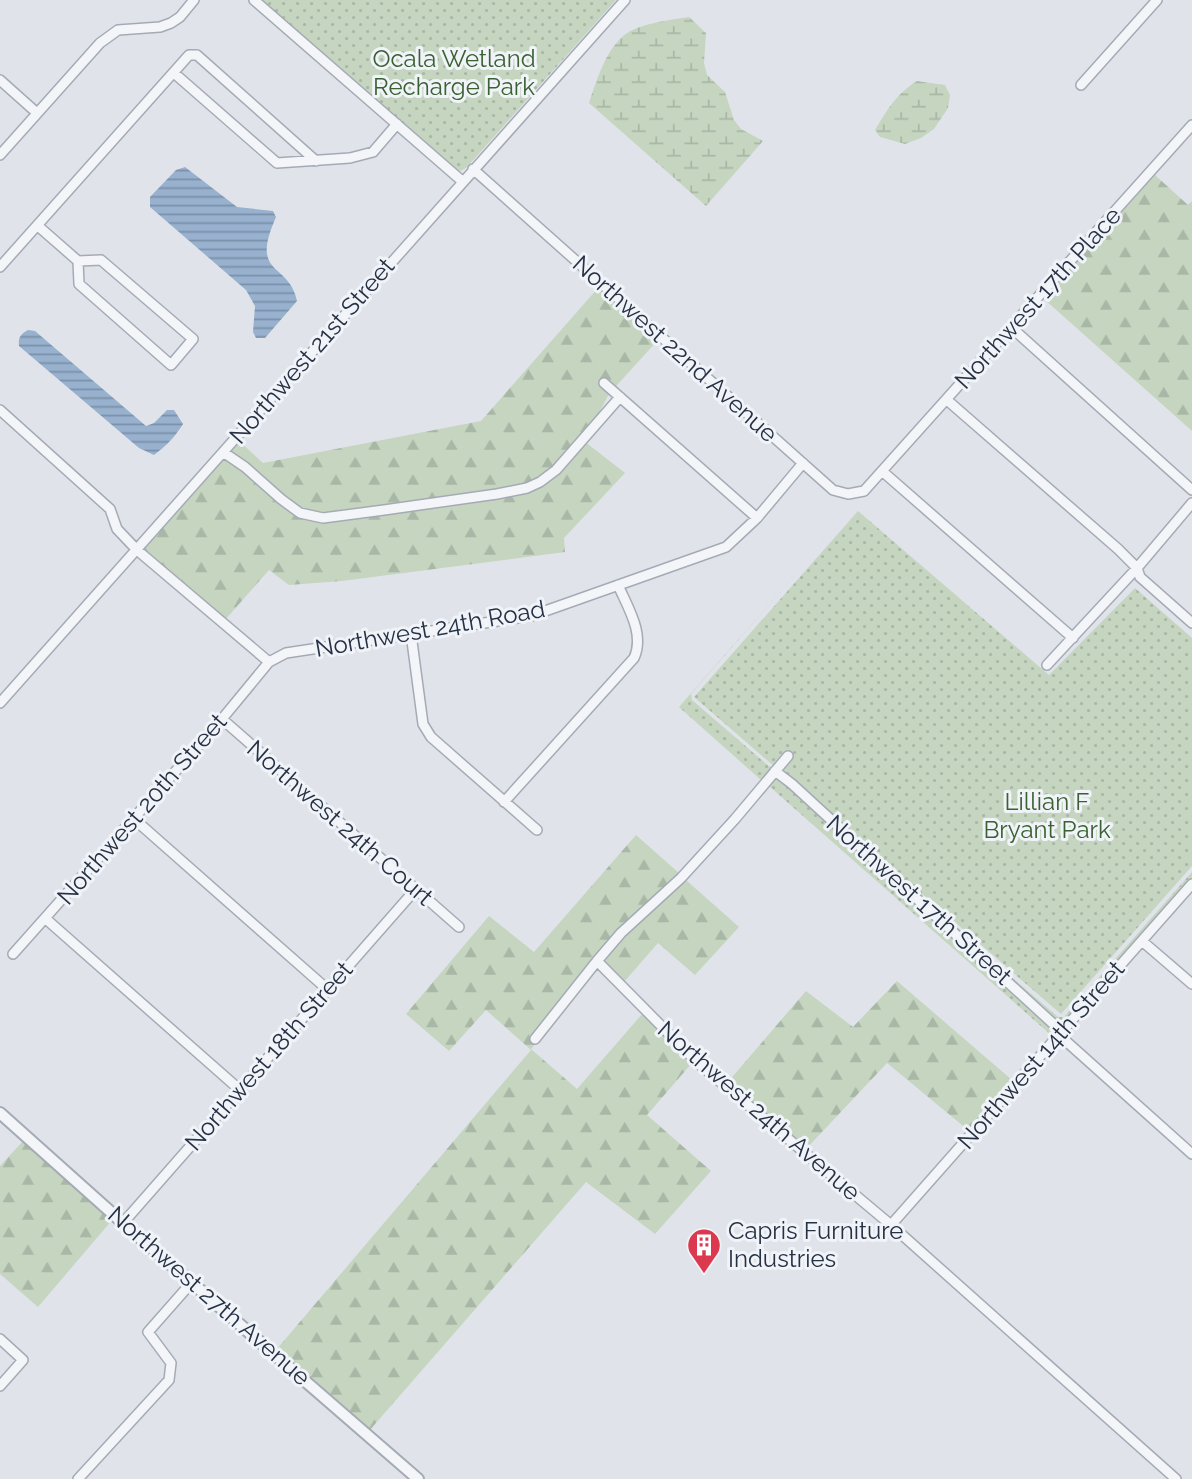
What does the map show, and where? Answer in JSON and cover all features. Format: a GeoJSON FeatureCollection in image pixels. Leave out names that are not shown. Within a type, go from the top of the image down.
{"type":"FeatureCollection","features":[{"type":"Feature","properties":{"kind":"street"},"geometry":{"type":"LineString","coordinates":[[0,155],[100,43],[118,30],[160,27],[171,23],[180,17],[194,0]]}},
{"type":"Feature","properties":{"kind":"street"},"geometry":{"type":"LineString","coordinates":[[254,0],[463,181]]}},
{"type":"Feature","properties":{"kind":"street","name":"Northwest 21st Street"},"geometry":{"type":"LineString","coordinates":[[0,703],[625,0]]}},
{"type":"Feature","properties":{"kind":"street"},"geometry":{"type":"LineString","coordinates":[[1081,85],[1157,0]]}},
{"type":"Feature","properties":{"kind":"street"},"geometry":{"type":"LineString","coordinates":[[0,267],[189,55],[197,55],[316,160]]}},
{"type":"Feature","properties":{"kind":"street"},"geometry":{"type":"LineString","coordinates":[[174,73],[277,163],[350,158],[373,152],[397,124]]}},
{"type":"Feature","properties":{"kind":"street"},"geometry":{"type":"LineString","coordinates":[[0,80],[37,113]]}},
{"type":"Feature","properties":{"kind":"street","name":"Northwest 17th Place"},"geometry":{"type":"LineString","coordinates":[[883,471],[1192,124]]}},
{"type":"Feature","properties":{"kind":"street","name":"Northwest 22nd Avenue"},"geometry":{"type":"LineString","coordinates":[[473,169],[833,490],[848,494],[864,491],[883,471]]}},
{"type":"Feature","properties":{"kind":"street"},"geometry":{"type":"LineString","coordinates":[[37,226],[78,261],[101,260],[194,339],[171,365],[79,284],[78,261]]}},
{"type":"Feature","properties":{"kind":"street"},"geometry":{"type":"LineString","coordinates":[[1012,328],[1192,490]]}},
{"type":"Feature","properties":{"kind":"street"},"geometry":{"type":"LineString","coordinates":[[604,383],[757,518]]}},
{"type":"Feature","properties":{"kind":"street"},"geometry":{"type":"LineString","coordinates":[[223,452],[300,513],[323,517],[384,510],[506,492],[540,482],[556,470],[621,397]]}},
{"type":"Feature","properties":{"kind":"street"},"geometry":{"type":"LineString","coordinates":[[947,400],[1138,568],[1140,577],[1192,623]]}},
{"type":"Feature","properties":{"kind":"street"},"geometry":{"type":"LineString","coordinates":[[0,410],[110,509],[117,529],[136,550],[269,662]]}},
{"type":"Feature","properties":{"kind":"street","name":"Northwest 24th Road"},"geometry":{"type":"LineString","coordinates":[[269,662],[286,653],[531,616],[726,547],[757,518],[803,463]]}},
{"type":"Feature","properties":{"kind":"street"},"geometry":{"type":"LineString","coordinates":[[883,471],[1073,638]]}},
{"type":"Feature","properties":{"kind":"street"},"geometry":{"type":"LineString","coordinates":[[1047,666],[1138,568],[1192,503]]}},
{"type":"Feature","properties":{"kind":"street"},"geometry":{"type":"LineString","coordinates":[[504,802],[634,658],[639,646],[633,619],[618,585]]}},
{"type":"Feature","properties":{"kind":"street"},"geometry":{"type":"LineString","coordinates":[[411,634],[423,724],[431,737],[537,830]]}},
{"type":"Feature","properties":{"kind":"street","name":"Northwest 20th Street"},"geometry":{"type":"LineString","coordinates":[[13,954],[222,719],[269,662]]}},
{"type":"Feature","properties":{"kind":"street","name":"Northwest 24th Court"},"geometry":{"type":"LineString","coordinates":[[222,719],[459,927]]}},
{"type":"Feature","properties":{"kind":"street"},"geometry":{"type":"LineString","coordinates":[[535,1039],[621,933],[681,878],[788,756]]}},
{"type":"Feature","properties":{"kind":"street","name":"Northwest 17th Street"},"geometry":{"type":"LineString","coordinates":[[775,771],[1192,1154]]}},
{"type":"Feature","properties":{"kind":"street"},"geometry":{"type":"LineString","coordinates":[[133,818],[327,989]]}},
{"type":"Feature","properties":{"kind":"street","name":"Northwest 14th Street"},"geometry":{"type":"LineString","coordinates":[[891,1225],[1192,884]]}},
{"type":"Feature","properties":{"kind":"street","name":"Northwest 18th Street"},"geometry":{"type":"LineString","coordinates":[[123,1223],[415,890]]}},
{"type":"Feature","properties":{"kind":"street"},"geometry":{"type":"LineString","coordinates":[[46,919],[240,1090]]}},
{"type":"Feature","properties":{"kind":"street"},"geometry":{"type":"LineString","coordinates":[[1142,941],[1192,984]]}},
{"type":"Feature","properties":{"kind":"street","name":"Northwest 24th Avenue"},"geometry":{"type":"LineString","coordinates":[[597,961],[699,1064],[891,1225],[1176,1479]]}},
{"type":"Feature","properties":{"kind":"street","name":"Northwest 27th Avenue"},"geometry":{"type":"LineString","coordinates":[[0,1112],[123,1223],[418,1479]]}},
{"type":"Feature","properties":{"kind":"street"},"geometry":{"type":"LineString","coordinates":[[78,1479],[169,1380],[171,1363],[148,1332],[192,1282]]}},
{"type":"Feature","properties":{"kind":"street"},"geometry":{"type":"LineString","coordinates":[[0,1339],[23,1360],[0,1386]]}},
{"type":"Feature","properties":{"kind":"green space","name":"Ocala Wetland Recharge Park"},"geometry":{"type":"Polygon","coordinates":[[[261,0],[616,0],[466,168],[460,171],[451,167],[261,0]]]}},
{"type":"Feature","properties":{"kind":"green space"},"geometry":{"type":"Polygon","coordinates":[[[689,17],[706,33],[704,63],[707,75],[725,92],[734,120],[741,129],[763,141],[706,206],[589,103],[606,60],[621,38],[643,26],[689,17]]]}},
{"type":"Feature","properties":{"kind":"green space"},"geometry":{"type":"Polygon","coordinates":[[[917,81],[945,85],[950,95],[948,108],[934,129],[921,138],[905,144],[880,137],[875,130],[884,116],[898,96],[917,81]]]}},
{"type":"Feature","properties":{"kind":"green space"},"geometry":{"type":"Polygon","coordinates":[[[1155,175],[1188,205],[1192,201],[1192,431],[1044,299],[1155,175]]]}},
{"type":"Feature","properties":{"kind":"green space"},"geometry":{"type":"Polygon","coordinates":[[[598,288],[658,340],[609,394],[584,441],[625,473],[564,538],[565,552],[342,581],[289,585],[269,570],[225,620],[143,550],[239,441],[263,463],[481,421],[598,288]]]}},
{"type":"Feature","properties":{"kind":"green space"},"geometry":{"type":"Polygon","coordinates":[[[851,511],[691,694],[692,700],[771,768],[761,780],[679,707],[851,511]]]}},
{"type":"Feature","properties":{"kind":"green space","name":"Lillian F Bryant Park"},"geometry":{"type":"Polygon","coordinates":[[[858,511],[1049,675],[1135,588],[1192,638],[1192,866],[1061,1014],[694,697],[858,511]]]}},
{"type":"Feature","properties":{"kind":"green space"},"geometry":{"type":"Polygon","coordinates":[[[776,777],[1055,1031],[1051,1035],[769,786],[776,777]]]}},
{"type":"Feature","properties":{"kind":"green space"},"geometry":{"type":"Polygon","coordinates":[[[636,835],[679,873],[618,930],[591,960],[529,1039],[535,1044],[531,1049],[577,1089],[643,1013],[692,1063],[647,1115],[711,1171],[655,1234],[586,1182],[369,1431],[276,1350],[531,1050],[486,1010],[449,1051],[406,1014],[489,916],[534,952],[636,835]]]}},
{"type":"Feature","properties":{"kind":"green space"},"geometry":{"type":"Polygon","coordinates":[[[1192,872],[1192,877],[1061,1025],[995,963],[1058,1017],[1064,1017],[1192,872]]]}},
{"type":"Feature","properties":{"kind":"green space"},"geometry":{"type":"Polygon","coordinates":[[[686,880],[739,927],[695,975],[658,943],[624,982],[603,961],[686,880]]]}},
{"type":"Feature","properties":{"kind":"green space"},"geometry":{"type":"Polygon","coordinates":[[[897,981],[1012,1080],[968,1130],[887,1063],[806,1149],[727,1083],[806,991],[853,1027],[897,981]]]}},
{"type":"Feature","properties":{"kind":"green space"},"geometry":{"type":"Polygon","coordinates":[[[24,1140],[113,1219],[38,1307],[0,1274],[0,1166],[24,1140]]]}},
{"type":"Feature","properties":{"kind":"water"},"geometry":{"type":"Polygon","coordinates":[[[185,167],[237,207],[273,211],[276,217],[269,236],[269,260],[293,288],[297,301],[265,338],[256,338],[253,332],[255,306],[246,290],[150,207],[150,197],[176,170],[185,167]]]}},
{"type":"Feature","properties":{"kind":"water"},"geometry":{"type":"Polygon","coordinates":[[[28,330],[35,331],[146,426],[154,423],[167,410],[174,410],[183,424],[170,441],[154,455],[139,448],[19,346],[20,336],[28,330]]]}},
{"type":"Feature","properties":{"kind":"place","name":"Capris Furniture Industries"},"geometry":{"type":"Point","coordinates":[704,1275]}}]}
